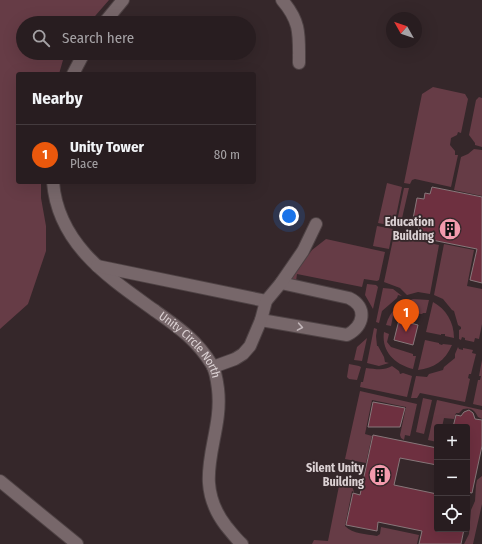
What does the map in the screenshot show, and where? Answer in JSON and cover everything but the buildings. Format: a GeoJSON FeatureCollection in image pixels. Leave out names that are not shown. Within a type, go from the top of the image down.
{"type":"FeatureCollection","features":[{"type":"Feature","properties":{"kind":"street"},"geometry":{"type":"LineString","coordinates":[[110,16],[123,0]]}},
{"type":"Feature","properties":{"kind":"street"},"geometry":{"type":"LineString","coordinates":[[282,0],[291,11],[297,24],[299,63]]}},
{"type":"Feature","properties":{"kind":"street"},"geometry":{"type":"LineString","coordinates":[[74,72],[80,60]]}},
{"type":"Feature","properties":{"kind":"street","name":"Unity Circle North"},"geometry":{"type":"LineString","coordinates":[[54,184],[58,210],[70,235],[96,266],[180,329],[200,346],[213,367],[217,379],[219,402],[218,417],[208,474],[210,490],[216,510],[237,540],[242,544]]}},
{"type":"Feature","properties":{"kind":"street"},"geometry":{"type":"LineString","coordinates":[[213,367],[235,359],[243,354],[250,346],[261,320],[266,302],[281,284],[303,251],[316,224]]}},
{"type":"Feature","properties":{"kind":"street"},"geometry":{"type":"LineString","coordinates":[[96,266],[266,302]]}},
{"type":"Feature","properties":{"kind":"street"},"geometry":{"type":"LineString","coordinates":[[261,320],[347,335],[355,331],[360,321],[361,310],[356,302],[349,298],[281,284]]}},
{"type":"Feature","properties":{"kind":"street"},"geometry":{"type":"LineString","coordinates":[[0,481],[77,544]]}},
{"type":"Feature","properties":{"kind":"shaded area"},"geometry":{"type":"Polygon","coordinates":[[[0,0],[109,0],[95,16],[16,16],[16,60],[63,60],[60,72],[16,72],[16,184],[41,184],[41,198],[46,226],[46,251],[28,304],[0,329],[0,0]]]}},
{"type":"Feature","properties":{"kind":"shaded area"},"geometry":{"type":"Polygon","coordinates":[[[433,87],[465,94],[468,99],[461,133],[458,132],[457,135],[451,138],[450,145],[455,151],[455,155],[458,155],[451,187],[415,179],[412,180],[410,184],[404,183],[422,94],[433,87]]]}},
{"type":"Feature","properties":{"kind":"shaded area"},"geometry":{"type":"Polygon","coordinates":[[[479,97],[482,98],[482,147],[475,145],[469,135],[476,100],[479,97]]]}},
{"type":"Feature","properties":{"kind":"shaded area"},"geometry":{"type":"Polygon","coordinates":[[[474,149],[482,150],[482,196],[454,190],[461,157],[474,149]]]}},
{"type":"Feature","properties":{"kind":"shaded area"},"geometry":{"type":"Polygon","coordinates":[[[387,183],[402,187],[394,226],[378,223],[387,183]]]}},
{"type":"Feature","properties":{"kind":"shaded area"},"geometry":{"type":"Polygon","coordinates":[[[404,188],[409,188],[400,227],[396,226],[404,188]]]}},
{"type":"Feature","properties":{"kind":"shaded area"},"geometry":{"type":"Polygon","coordinates":[[[377,226],[393,229],[389,249],[373,246],[377,226]]]}},
{"type":"Feature","properties":{"kind":"shaded area"},"geometry":{"type":"Polygon","coordinates":[[[395,230],[400,231],[400,234],[404,238],[439,245],[430,294],[418,292],[407,295],[400,288],[384,282],[395,230]]]}},
{"type":"Feature","properties":{"kind":"shaded area"},"geometry":{"type":"Polygon","coordinates":[[[326,239],[385,252],[379,280],[364,279],[362,287],[297,274],[296,281],[290,281],[312,250],[326,239]]]}},
{"type":"Feature","properties":{"kind":"shaded area"},"geometry":{"type":"Polygon","coordinates":[[[444,244],[474,250],[467,286],[482,289],[482,324],[479,339],[475,338],[474,342],[465,340],[465,338],[462,337],[461,340],[459,339],[459,330],[461,327],[458,325],[454,311],[443,299],[434,295],[444,244]]]}},
{"type":"Feature","properties":{"kind":"shaded area"},"geometry":{"type":"Polygon","coordinates":[[[367,284],[376,285],[378,287],[373,309],[365,295],[367,284]]]}},
{"type":"Feature","properties":{"kind":"shaded area"},"geometry":{"type":"Polygon","coordinates":[[[383,288],[393,289],[402,296],[398,295],[397,298],[382,311],[379,323],[376,322],[383,288]]]}},
{"type":"Feature","properties":{"kind":"shaded area"},"geometry":{"type":"Polygon","coordinates":[[[413,299],[429,300],[426,313],[398,313],[393,316],[391,326],[386,325],[390,315],[396,308],[413,299]]]}},
{"type":"Feature","properties":{"kind":"shaded area"},"geometry":{"type":"Polygon","coordinates":[[[433,302],[442,308],[451,321],[454,338],[445,336],[445,334],[441,335],[426,332],[433,302]]]}},
{"type":"Feature","properties":{"kind":"shaded area"},"geometry":{"type":"Polygon","coordinates":[[[374,328],[377,329],[377,346],[384,357],[385,362],[389,363],[379,366],[367,363],[374,328]]]}},
{"type":"Feature","properties":{"kind":"shaded area"},"geometry":{"type":"Polygon","coordinates":[[[384,332],[389,334],[387,342],[391,347],[416,356],[413,369],[396,361],[387,351],[384,332]]]}},
{"type":"Feature","properties":{"kind":"shaded area"},"geometry":{"type":"Polygon","coordinates":[[[367,338],[362,361],[354,360],[357,347],[367,338]]]}},
{"type":"Feature","properties":{"kind":"shaded area"},"geometry":{"type":"Polygon","coordinates":[[[425,340],[442,345],[452,345],[446,355],[438,363],[429,368],[418,370],[425,340]]]}},
{"type":"Feature","properties":{"kind":"shaded area"},"geometry":{"type":"Polygon","coordinates":[[[458,347],[459,349],[463,350],[463,348],[473,350],[472,353],[476,354],[471,374],[469,374],[468,378],[470,379],[465,402],[420,393],[417,398],[411,398],[416,376],[427,377],[429,374],[443,370],[444,367],[455,358],[458,347]]]}},
{"type":"Feature","properties":{"kind":"shaded area"},"geometry":{"type":"Polygon","coordinates":[[[482,360],[482,406],[473,404],[478,380],[480,380],[481,376],[479,376],[482,360]]]}},
{"type":"Feature","properties":{"kind":"shaded area"},"geometry":{"type":"Polygon","coordinates":[[[349,364],[361,367],[357,380],[349,379],[347,377],[349,364]]]}},
{"type":"Feature","properties":{"kind":"shaded area"},"geometry":{"type":"Polygon","coordinates":[[[392,366],[399,371],[400,374],[403,373],[412,376],[407,397],[360,387],[361,382],[363,382],[366,368],[383,369],[392,366]]]}},
{"type":"Feature","properties":{"kind":"shaded area"},"geometry":{"type":"Polygon","coordinates":[[[360,391],[417,404],[410,436],[405,435],[404,440],[400,435],[406,407],[372,400],[365,434],[372,436],[366,463],[345,459],[360,391]]]}},
{"type":"Feature","properties":{"kind":"shaded area"},"geometry":{"type":"Polygon","coordinates":[[[423,398],[432,400],[424,434],[416,432],[423,398]]]}},
{"type":"Feature","properties":{"kind":"shaded area"},"geometry":{"type":"Polygon","coordinates":[[[437,400],[482,410],[482,419],[468,408],[456,413],[454,419],[444,418],[443,424],[434,424],[434,441],[428,440],[437,400]]]}},
{"type":"Feature","properties":{"kind":"shaded area"},"geometry":{"type":"Polygon","coordinates":[[[482,476],[482,504],[473,544],[464,544],[470,532],[471,510],[475,501],[477,480],[482,476]]]}},
{"type":"Feature","properties":{"kind":"shaded area"},"geometry":{"type":"Polygon","coordinates":[[[344,484],[352,487],[354,492],[352,491],[345,526],[348,529],[377,536],[380,534],[381,527],[419,535],[417,544],[312,544],[314,540],[328,541],[339,486],[344,484]]]}},
{"type":"Feature","properties":{"kind":"place","name":"Education Building"},"geometry":{"type":"Point","coordinates":[450,229]}},
{"type":"Feature","properties":{"kind":"place","name":"Unity Tower"},"geometry":{"type":"Point","coordinates":[406,332]}},
{"type":"Feature","properties":{"kind":"place","name":"Silent Unity Building"},"geometry":{"type":"Point","coordinates":[380,475]}}]}
